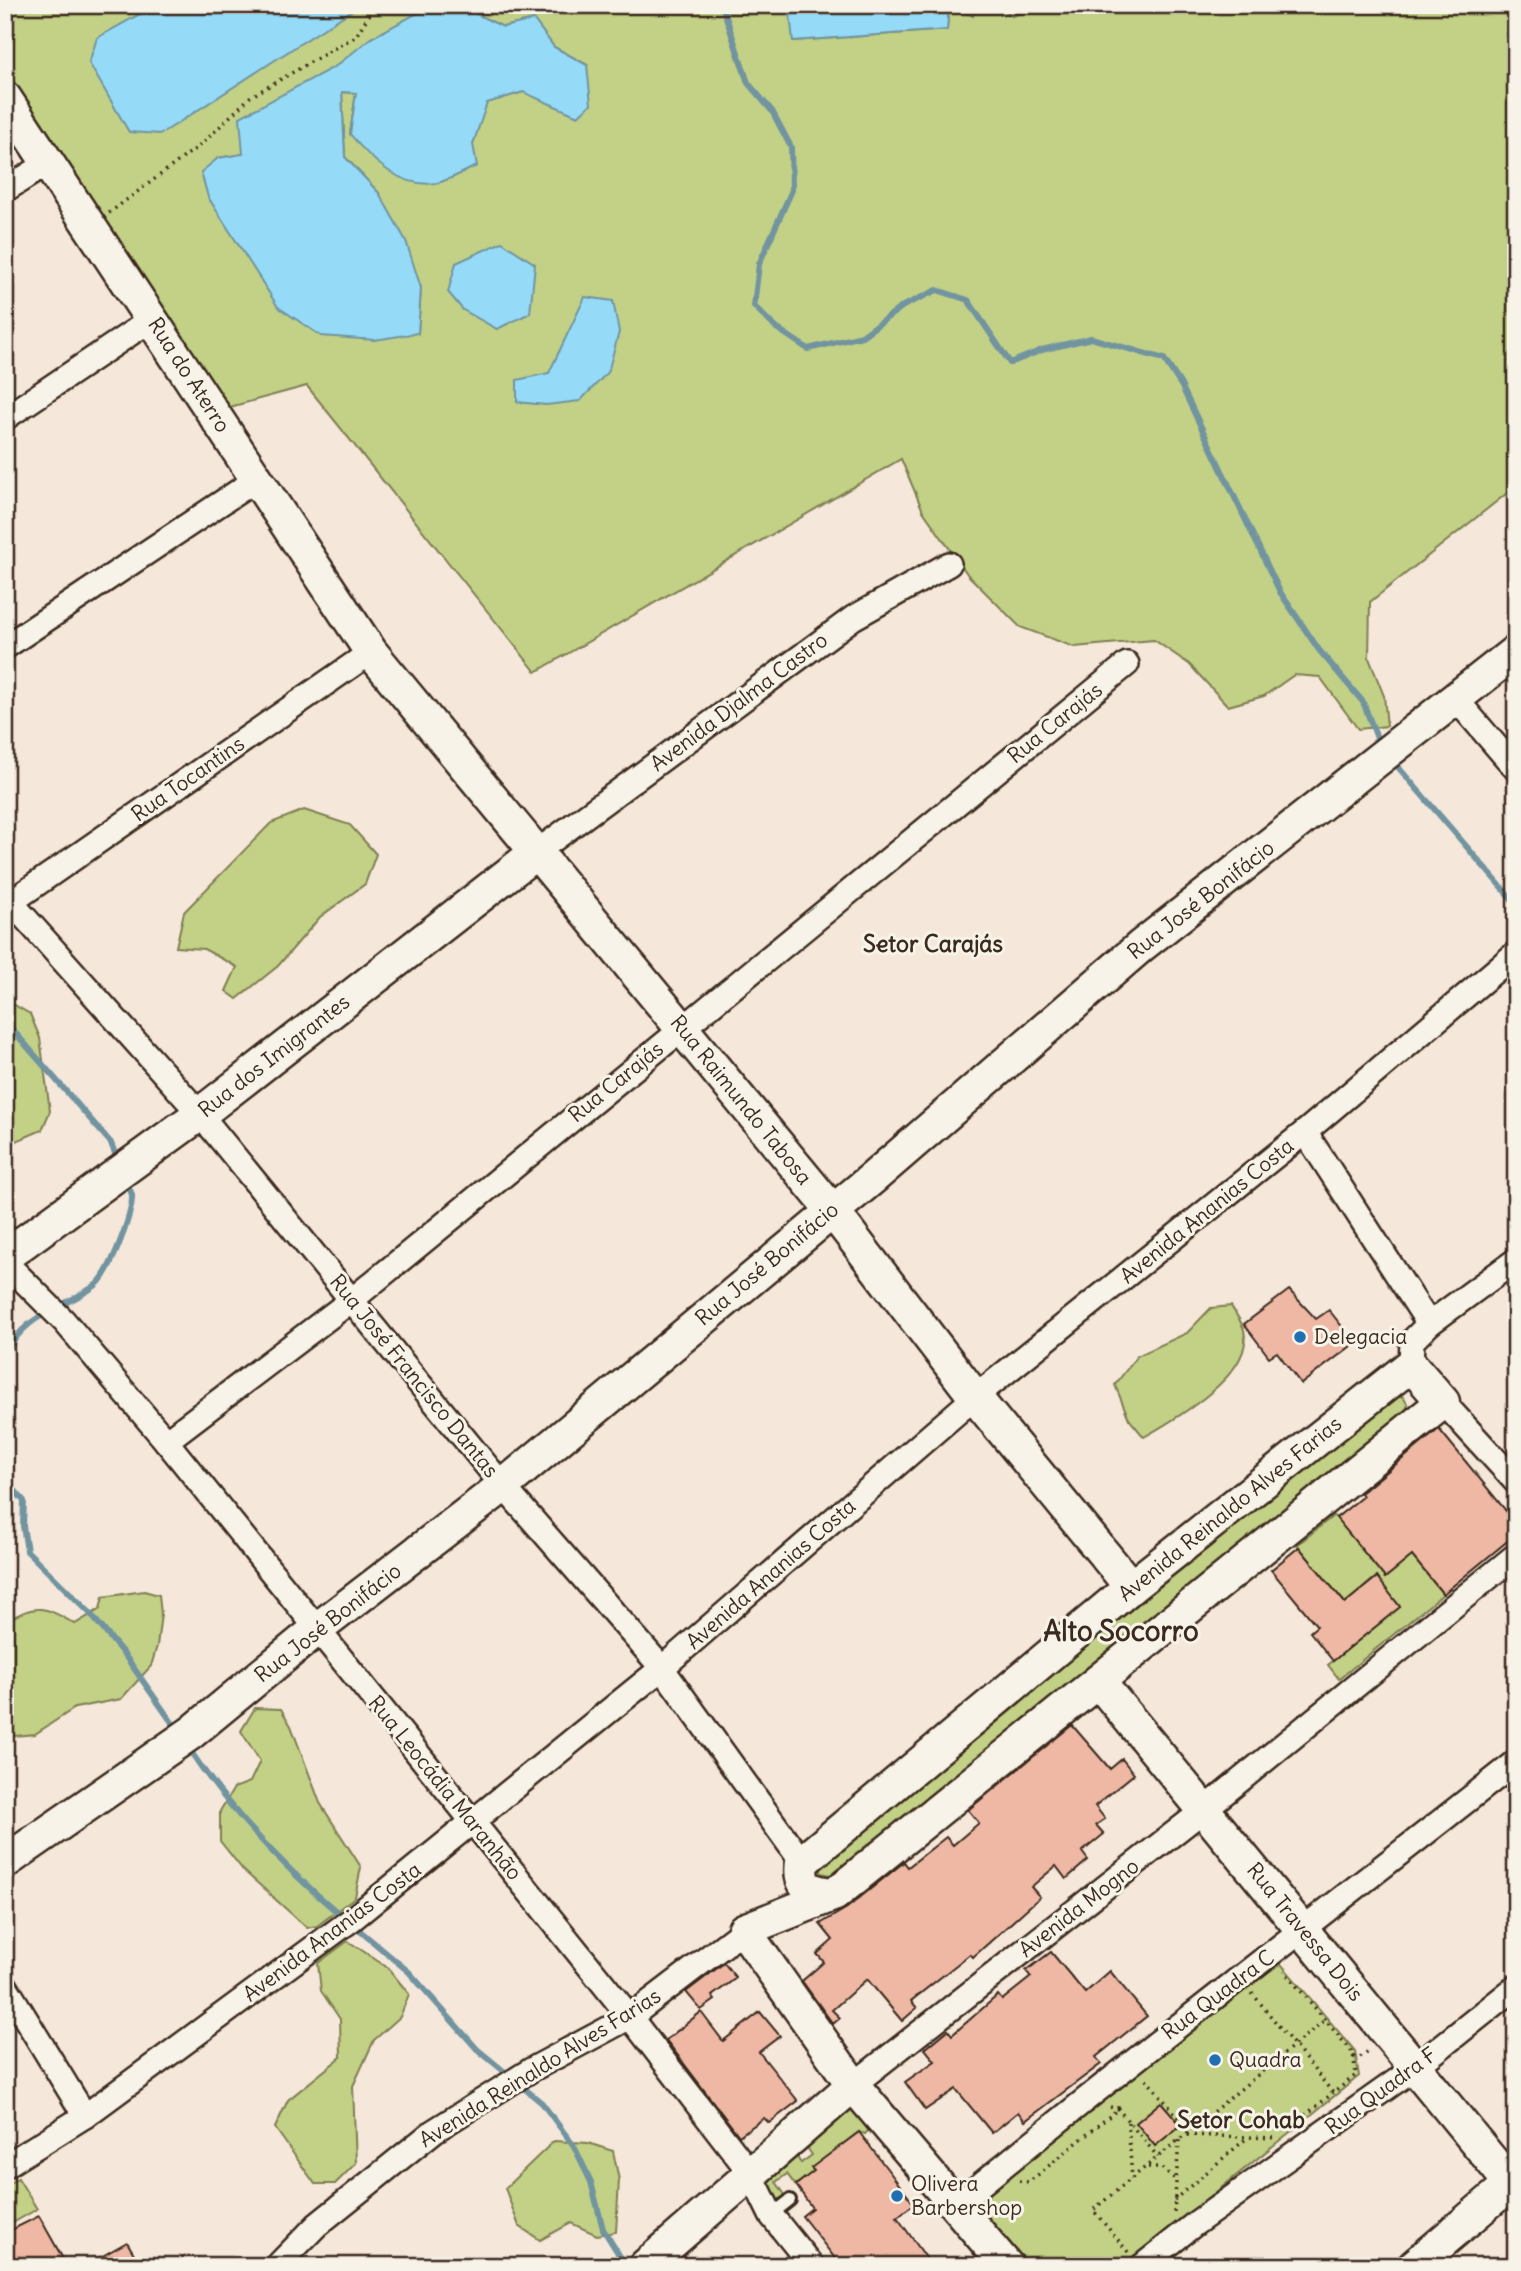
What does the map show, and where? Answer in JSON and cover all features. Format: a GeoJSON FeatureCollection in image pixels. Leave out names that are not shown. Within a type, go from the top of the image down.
{"type":"FeatureCollection","features":[{"type":"Feature","properties":{"kind":"street","name":"Rua do Aterro"},"geometry":{"type":"LineString","coordinates":[[5,98],[371,652]]}},
{"type":"Feature","properties":{"kind":"street"},"geometry":{"type":"LineString","coordinates":[[5,190],[48,163]]}},
{"type":"Feature","properties":{"kind":"street"},"geometry":{"type":"LineString","coordinates":[[5,418],[152,319]]}},
{"type":"Feature","properties":{"kind":"street"},"geometry":{"type":"LineString","coordinates":[[5,648],[257,479]]}},
{"type":"Feature","properties":{"kind":"street","name":"Avenida Djalma Castro"},"geometry":{"type":"LineString","coordinates":[[538,851],[853,618],[949,564]]}},
{"type":"Feature","properties":{"kind":"street","name":"Rua José Bonifácio"},"geometry":{"type":"LineString","coordinates":[[5,1862],[183,1739],[316,1630],[503,1486],[831,1209],[874,1177],[1141,946],[1516,651]]}},
{"type":"Feature","properties":{"kind":"street","name":"Rua Raimundo Tabosa"},"geometry":{"type":"LineString","coordinates":[[371,652],[831,1209],[975,1397],[1131,1587]]}},
{"type":"Feature","properties":{"kind":"street","name":"Rua Tocantins"},"geometry":{"type":"LineString","coordinates":[[8,904],[371,652]]}},
{"type":"Feature","properties":{"kind":"street","name":"Rua Carajás"},"geometry":{"type":"LineString","coordinates":[[166,1441],[353,1299],[1127,664]]}},
{"type":"Feature","properties":{"kind":"street"},"geometry":{"type":"LineString","coordinates":[[1455,698],[1516,769]]}},
{"type":"Feature","properties":{"kind":"street","name":"Rua dos Imigrantes"},"geometry":{"type":"LineString","coordinates":[[5,1256],[200,1114],[538,851]]}},
{"type":"Feature","properties":{"kind":"street","name":"Rua José Francisco Dantas"},"geometry":{"type":"LineString","coordinates":[[8,904],[200,1114],[503,1486],[662,1668],[802,1862]]}},
{"type":"Feature","properties":{"kind":"street","name":"Avenida Ananias Costa"},"geometry":{"type":"LineString","coordinates":[[5,2166],[85,2116],[351,1920],[662,1668],[975,1397],[1305,1132],[1516,953]]}},
{"type":"Feature","properties":{"kind":"street"},"geometry":{"type":"LineString","coordinates":[[1305,1132],[1429,1324]]}},
{"type":"Feature","properties":{"kind":"street"},"geometry":{"type":"LineString","coordinates":[[1516,1260],[1429,1324],[1412,1341],[1411,1365],[1516,1482]]}},
{"type":"Feature","properties":{"kind":"street","name":"Rua Leocádia Maranhão"},"geometry":{"type":"LineString","coordinates":[[5,1262],[64,1321],[166,1441],[630,2017],[751,2174],[771,2215],[812,2266]]}},
{"type":"Feature","properties":{"kind":"street","name":"Avenida Reinaldo Alves Farias"},"geometry":{"type":"LineString","coordinates":[[277,2266],[317,2225],[434,2132],[531,2070],[630,2017],[744,1930],[779,1894],[802,1862],[1131,1587],[1411,1365]]}},
{"type":"Feature","properties":{"kind":"street","name":"Avenida Reinaldo Alves Farias"},"geometry":{"type":"LineString","coordinates":[[744,1930],[835,1894],[1443,1402]]}},
{"type":"Feature","properties":{"kind":"street","name":"Avenida Mogno"},"geometry":{"type":"LineString","coordinates":[[645,2266],[853,2085],[1205,1809],[1516,1555]]}},
{"type":"Feature","properties":{"kind":"street","name":"Rua Travessa Dois"},"geometry":{"type":"LineString","coordinates":[[1099,1682],[1513,2181]]}},
{"type":"Feature","properties":{"kind":"street","name":"Rua Quadra C"},"geometry":{"type":"LineString","coordinates":[[956,2205],[1097,2088],[1303,1931],[1516,1762]]}},
{"type":"Feature","properties":{"kind":"street"},"geometry":{"type":"LineString","coordinates":[[802,1862],[799,1876],[804,1887],[816,1892],[835,1894]]}},
{"type":"Feature","properties":{"kind":"street"},"geometry":{"type":"LineString","coordinates":[[744,1930],[853,2085],[1007,2266]]}},
{"type":"Feature","properties":{"kind":"street"},"geometry":{"type":"LineString","coordinates":[[5,1985],[85,2116]]}},
{"type":"Feature","properties":{"kind":"street","name":"Rua Quadra F"},"geometry":{"type":"LineString","coordinates":[[1137,2261],[1196,2223],[1416,2067],[1516,1987]]}},
{"type":"Feature","properties":{"kind":"street"},"geometry":{"type":"LineString","coordinates":[[1413,2266],[1513,2181]]}},
{"type":"Feature","properties":{"kind":"lane"},"geometry":{"type":"LineString","coordinates":[[771,2215],[790,2200]]}},
{"type":"Feature","properties":{"kind":"path"},"geometry":{"type":"LineString","coordinates":[[90,226],[203,143],[250,97],[356,36],[375,5]]}},
{"type":"Feature","properties":{"kind":"path"},"geometry":{"type":"LineString","coordinates":[[1185,2135],[1276,2139],[1356,2075],[1353,2053],[1280,1967]]}},
{"type":"Feature","properties":{"kind":"path"},"geometry":{"type":"LineString","coordinates":[[1246,1986],[1333,2093]]}},
{"type":"Feature","properties":{"kind":"path"},"geometry":{"type":"LineString","coordinates":[[1137,2261],[1093,2210],[1325,2020]]}},
{"type":"Feature","properties":{"kind":"path"},"geometry":{"type":"LineString","coordinates":[[1141,2073],[1190,2131]]}},
{"type":"Feature","properties":{"kind":"path"},"geometry":{"type":"LineString","coordinates":[[1118,2109],[1158,2157]]}},
{"type":"Feature","properties":{"kind":"path"},"geometry":{"type":"LineString","coordinates":[[1128,2121],[1132,2179]]}},
{"type":"Feature","properties":{"kind":"path"},"geometry":{"type":"LineString","coordinates":[[1174,2200],[1248,2138]]}},
{"type":"Feature","properties":{"kind":"path"},"geometry":{"type":"LineString","coordinates":[[1173,2222],[1179,2140]]}},
{"type":"Feature","properties":{"kind":"path"},"geometry":{"type":"LineString","coordinates":[[1146,2167],[1160,2167],[1176,2180]]}},
{"type":"Feature","properties":{"kind":"path"},"geometry":{"type":"LineString","coordinates":[[5,2225],[9,2231]]}},
{"type":"Feature","properties":{"kind":"green space"},"geometry":{"type":"Polygon","coordinates":[[[5,5],[156,5],[98,38],[358,9],[360,5],[789,5],[794,41],[947,30],[949,5],[962,5],[961,10],[973,16],[976,5],[1000,5],[1012,16],[1041,5],[1516,5],[1516,486],[1370,602],[1369,658],[1384,696],[1387,726],[1358,729],[1320,677],[1294,675],[1264,696],[1228,706],[1189,664],[1154,640],[1074,647],[1020,627],[968,575],[923,511],[901,459],[536,672],[307,386],[226,408],[5,73],[5,5]],[[468,10],[371,38],[244,154],[218,158],[418,333],[421,288],[379,193],[345,157],[342,92],[356,93],[350,134],[473,144],[486,103],[523,92],[587,65],[554,47],[534,20],[503,27],[468,10]]]}},
{"type":"Feature","properties":{"kind":"green space"},"geometry":{"type":"Polygon","coordinates":[[[304,810],[350,825],[376,854],[365,884],[320,917],[278,966],[237,999],[226,991],[237,967],[204,949],[176,947],[184,912],[271,823],[304,810]]]}},
{"type":"Feature","properties":{"kind":"green space"},"geometry":{"type":"Polygon","coordinates":[[[11,1003],[30,1014],[40,1038],[50,1111],[42,1130],[5,1146],[5,1006],[11,1003]]]}},
{"type":"Feature","properties":{"kind":"green space"},"geometry":{"type":"Polygon","coordinates":[[[1231,1306],[1244,1330],[1244,1346],[1238,1362],[1210,1393],[1144,1437],[1129,1419],[1115,1385],[1137,1356],[1187,1333],[1211,1308],[1231,1306]]]}},
{"type":"Feature","properties":{"kind":"green space"},"geometry":{"type":"Polygon","coordinates":[[[1395,1397],[1403,1397],[1408,1405],[1405,1412],[831,1875],[821,1873],[821,1865],[1395,1397]]]}},
{"type":"Feature","properties":{"kind":"green space"},"geometry":{"type":"Polygon","coordinates":[[[1333,1516],[1405,1547],[1443,1594],[1339,1679],[1328,1665],[1400,1606],[1376,1577],[1345,1603],[1297,1545],[1333,1516]]]}},
{"type":"Feature","properties":{"kind":"green space"},"geometry":{"type":"Polygon","coordinates":[[[144,1591],[159,1595],[161,1614],[157,1646],[151,1666],[121,1699],[75,1708],[35,1734],[5,1737],[5,1622],[25,1611],[41,1609],[75,1624],[100,1609],[103,1597],[144,1591]]]}},
{"type":"Feature","properties":{"kind":"green space"},"geometry":{"type":"Polygon","coordinates":[[[255,1708],[281,1709],[291,1726],[320,1803],[361,1867],[355,1897],[317,1926],[307,1928],[243,1870],[220,1841],[220,1811],[234,1788],[250,1782],[260,1761],[241,1731],[255,1708]]]}},
{"type":"Feature","properties":{"kind":"green space"},"geometry":{"type":"Polygon","coordinates":[[[348,1941],[388,1968],[409,1994],[400,2017],[374,2040],[353,2086],[356,2163],[335,2184],[315,2184],[275,2128],[288,2100],[341,2057],[340,2019],[321,1991],[318,1963],[348,1941]]]}},
{"type":"Feature","properties":{"kind":"green space"},"geometry":{"type":"Polygon","coordinates":[[[1272,1962],[1281,1964],[1355,2051],[1359,2076],[1125,2266],[1016,2266],[974,2218],[975,2202],[1272,1962]]]}},
{"type":"Feature","properties":{"kind":"green space"},"geometry":{"type":"Polygon","coordinates":[[[848,2109],[859,2113],[871,2128],[865,2134],[859,2132],[836,2149],[839,2154],[795,2185],[787,2174],[776,2182],[786,2196],[776,2204],[757,2176],[795,2155],[801,2163],[812,2155],[806,2146],[848,2109]]]}},
{"type":"Feature","properties":{"kind":"green space"},"geometry":{"type":"Polygon","coordinates":[[[554,2141],[588,2143],[613,2151],[619,2180],[616,2232],[597,2235],[571,2223],[540,2240],[519,2226],[505,2188],[554,2141]]]}},
{"type":"Feature","properties":{"kind":"green space"},"geometry":{"type":"Polygon","coordinates":[[[18,2178],[37,2209],[11,2224],[5,2215],[5,2186],[18,2178]]]}},
{"type":"Feature","properties":{"kind":"water"},"geometry":{"type":"Polygon","coordinates":[[[156,5],[360,5],[161,134],[129,132],[89,63],[97,38],[156,5]]]}},
{"type":"Feature","properties":{"kind":"water"},"geometry":{"type":"Polygon","coordinates":[[[789,5],[949,5],[947,30],[793,41],[789,5]]]}},
{"type":"Feature","properties":{"kind":"water"},"geometry":{"type":"Polygon","coordinates":[[[423,10],[468,10],[503,27],[534,20],[554,47],[587,65],[591,104],[578,116],[523,92],[487,103],[473,144],[477,166],[442,182],[424,184],[399,177],[377,162],[358,144],[350,134],[356,93],[342,92],[345,157],[379,193],[406,241],[421,288],[418,333],[375,340],[321,336],[278,307],[208,197],[201,172],[218,158],[243,154],[240,117],[336,66],[371,38],[423,10]]]}},
{"type":"Feature","properties":{"kind":"water"},"geometry":{"type":"Polygon","coordinates":[[[502,242],[535,264],[530,313],[497,329],[463,310],[448,292],[456,263],[502,242]]]}},
{"type":"Feature","properties":{"kind":"water"},"geometry":{"type":"Polygon","coordinates":[[[585,297],[613,301],[619,332],[608,372],[580,401],[546,405],[517,402],[517,380],[549,373],[585,297]]]}},
{"type":"Feature","properties":{"kind":"building"},"geometry":{"type":"Polygon","coordinates":[[[1289,1290],[1316,1319],[1329,1310],[1355,1343],[1301,1384],[1277,1352],[1269,1357],[1244,1324],[1289,1290]]]}},
{"type":"Feature","properties":{"kind":"building"},"geometry":{"type":"Polygon","coordinates":[[[1439,1429],[1516,1523],[1516,1534],[1443,1594],[1412,1556],[1385,1578],[1336,1518],[1363,1496],[1361,1493],[1439,1429]]]}},
{"type":"Feature","properties":{"kind":"building"},"geometry":{"type":"Polygon","coordinates":[[[1299,1547],[1345,1603],[1377,1577],[1400,1607],[1333,1661],[1310,1632],[1317,1626],[1271,1570],[1299,1547]]]}},
{"type":"Feature","properties":{"kind":"building"},"geometry":{"type":"Polygon","coordinates":[[[1072,1725],[1110,1769],[1122,1759],[1134,1774],[1095,1806],[1105,1819],[1096,1825],[1104,1834],[1082,1852],[1088,1860],[1066,1879],[1056,1866],[1031,1887],[1040,1897],[973,1957],[970,1954],[911,2001],[917,2008],[902,2021],[867,1979],[832,2010],[840,2018],[833,2024],[802,1981],[824,1962],[817,1954],[833,1940],[820,1924],[847,1908],[904,1862],[908,1867],[946,1837],[953,1845],[979,1823],[968,1810],[1072,1725]]]}},
{"type":"Feature","properties":{"kind":"building"},"geometry":{"type":"Polygon","coordinates":[[[1051,1952],[1085,1993],[1110,1971],[1147,2016],[1096,2057],[1101,2064],[1025,2121],[1018,2112],[992,2133],[956,2089],[925,2110],[905,2082],[935,2061],[925,2049],[948,2030],[952,2035],[998,1995],[1002,2000],[1031,1977],[1026,1971],[1051,1952]]]}},
{"type":"Feature","properties":{"kind":"building"},"geometry":{"type":"Polygon","coordinates":[[[724,1963],[736,1978],[712,1996],[715,2000],[701,2010],[686,1992],[724,1963]]]}},
{"type":"Feature","properties":{"kind":"building"},"geometry":{"type":"Polygon","coordinates":[[[701,2012],[723,2041],[760,2012],[780,2036],[759,2052],[798,2101],[769,2123],[764,2118],[739,2136],[666,2040],[701,2012]]]}},
{"type":"Feature","properties":{"kind":"building"},"geometry":{"type":"Polygon","coordinates":[[[1161,2102],[1181,2125],[1155,2146],[1136,2123],[1161,2102]]]}},
{"type":"Feature","properties":{"kind":"building"},"geometry":{"type":"Polygon","coordinates":[[[859,2132],[914,2204],[897,2217],[932,2266],[841,2266],[802,2216],[812,2208],[796,2185],[814,2171],[811,2168],[859,2132]]]}},
{"type":"Feature","properties":{"kind":"building"},"geometry":{"type":"Polygon","coordinates":[[[39,2216],[67,2266],[5,2266],[5,2233],[39,2216]]]}},
{"type":"Feature","properties":{"kind":"building"},"geometry":{"type":"Polygon","coordinates":[[[127,2242],[141,2266],[85,2266],[127,2242]]]}},
{"type":"Feature","properties":{"kind":"waterway"},"geometry":{"type":"LineString","coordinates":[[722,5],[748,83],[772,111],[791,147],[792,190],[759,264],[754,306],[775,327],[808,349],[862,336],[903,306],[937,290],[968,300],[1010,363],[1042,350],[1091,338],[1164,359],[1181,385],[1280,592],[1319,650],[1363,702],[1380,746]]}},
{"type":"Feature","properties":{"kind":"waterway"},"geometry":{"type":"LineString","coordinates":[[1392,760],[1516,904]]}},
{"type":"Feature","properties":{"kind":"waterway"},"geometry":{"type":"LineString","coordinates":[[5,1021],[111,1143],[119,1164]]}},
{"type":"Feature","properties":{"kind":"waterway"},"geometry":{"type":"LineString","coordinates":[[5,1356],[22,1330],[33,1321],[84,1293],[102,1279],[120,1243],[129,1215],[132,1195],[126,1180]]}},
{"type":"Feature","properties":{"kind":"waterway"},"geometry":{"type":"LineString","coordinates":[[5,1465],[11,1486],[24,1501],[23,1526],[27,1551],[89,1612],[126,1657],[178,1731]]}},
{"type":"Feature","properties":{"kind":"waterway"},"geometry":{"type":"LineString","coordinates":[[187,1746],[221,1794],[259,1838],[344,1918]]}},
{"type":"Feature","properties":{"kind":"waterway"},"geometry":{"type":"LineString","coordinates":[[353,1925],[409,1972],[477,2049],[511,2077]]}},
{"type":"Feature","properties":{"kind":"waterway"},"geometry":{"type":"LineString","coordinates":[[519,2084],[542,2103],[574,2146],[591,2182],[603,2229],[626,2266]]}},
{"type":"Feature","properties":{"kind":"place","name":"Delegacia"},"geometry":{"type":"Point","coordinates":[1300,1337]}},
{"type":"Feature","properties":{"kind":"place","name":"Quadra"},"geometry":{"type":"Point","coordinates":[1215,2060]}},
{"type":"Feature","properties":{"kind":"place","name":"Olivera Barbershop"},"geometry":{"type":"Point","coordinates":[897,2196]}},
{"type":"Feature","properties":{"kind":"district","name":"Setor Carajás"},"geometry":{"type":"Point","coordinates":[933,944]}},
{"type":"Feature","properties":{"kind":"district","name":"Alto Socorro"},"geometry":{"type":"Point","coordinates":[1121,1631]}},
{"type":"Feature","properties":{"kind":"district","name":"Setor Cohab"},"geometry":{"type":"Point","coordinates":[1241,2120]}}]}
